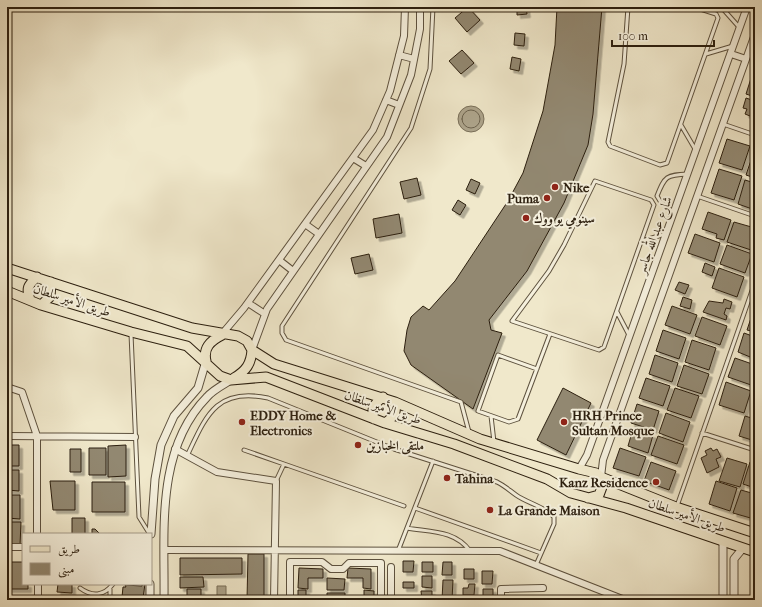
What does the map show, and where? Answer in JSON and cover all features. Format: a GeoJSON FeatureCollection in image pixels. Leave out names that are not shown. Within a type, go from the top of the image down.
{"type":"FeatureCollection","features":[{"type":"Feature","properties":{"kind":"main road","name":"طريق الأمير سلطان"},"geometry":{"type":"LineString","coordinates":[[7,268],[192,328],[222,335],[238,336],[247,341],[252,350],[274,364],[395,402],[469,434],[494,443],[596,473],[601,477],[676,507],[755,533]]}},
{"type":"Feature","properties":{"kind":"main road"},"geometry":{"type":"LineString","coordinates":[[30,300],[27,291],[29,284],[37,277]]}},
{"type":"Feature","properties":{"kind":"main road"},"geometry":{"type":"LineString","coordinates":[[41,304],[50,297],[51,282]]}},
{"type":"Feature","properties":{"kind":"main road","name":"طريق الأمير سلطان"},"geometry":{"type":"LineString","coordinates":[[7,291],[41,304],[131,332],[188,346],[206,361],[213,372],[231,380],[266,377],[385,423],[454,444],[547,479],[571,493],[626,508],[755,552]]}},
{"type":"Feature","properties":{"kind":"main road"},"geometry":{"type":"LineString","coordinates":[[206,361],[205,355],[209,343],[222,335]]}},
{"type":"Feature","properties":{"kind":"main road"},"geometry":{"type":"LineString","coordinates":[[231,380],[249,366],[252,358],[252,350]]}},
{"type":"Feature","properties":{"kind":"main road"},"geometry":{"type":"LineString","coordinates":[[374,419],[372,411],[375,403],[382,398]]}},
{"type":"Feature","properties":{"kind":"main road"},"geometry":{"type":"LineString","coordinates":[[385,423],[393,418],[396,409],[395,402]]}},
{"type":"Feature","properties":{"kind":"main road"},"geometry":{"type":"LineString","coordinates":[[587,498],[599,495],[602,487],[601,477]]}},
{"type":"Feature","properties":{"kind":"street"},"geometry":{"type":"LineString","coordinates":[[222,335],[248,303],[373,130],[386,100],[404,36],[405,7]]}},
{"type":"Feature","properties":{"kind":"street"},"geometry":{"type":"LineString","coordinates":[[252,350],[265,314],[293,271],[387,137],[411,75],[420,29],[420,7]]}},
{"type":"Feature","properties":{"kind":"street","name":"شارع عبد الله جاسر"},"geometry":{"type":"LineString","coordinates":[[579,469],[587,455],[747,7]]}},
{"type":"Feature","properties":{"kind":"street"},"geometry":{"type":"LineString","coordinates":[[601,477],[604,460],[755,34]]}},
{"type":"Feature","properties":{"kind":"street"},"geometry":{"type":"LineString","coordinates":[[731,54],[746,58]]}},
{"type":"Feature","properties":{"kind":"street"},"geometry":{"type":"LineString","coordinates":[[399,55],[414,59]]}},
{"type":"Feature","properties":{"kind":"street"},"geometry":{"type":"LineString","coordinates":[[386,100],[399,105]]}},
{"type":"Feature","properties":{"kind":"street"},"geometry":{"type":"LineString","coordinates":[[353,158],[366,166]]}},
{"type":"Feature","properties":{"kind":"street"},"geometry":{"type":"LineString","coordinates":[[305,224],[319,234]]}},
{"type":"Feature","properties":{"kind":"street"},"geometry":{"type":"LineString","coordinates":[[278,260],[293,271]]}},
{"type":"Feature","properties":{"kind":"street"},"geometry":{"type":"LineString","coordinates":[[248,303],[265,314]]}},
{"type":"Feature","properties":{"kind":"street"},"geometry":{"type":"LineString","coordinates":[[150,533],[155,479],[161,445],[174,416],[198,388],[206,361]]}},
{"type":"Feature","properties":{"kind":"street"},"geometry":{"type":"LineString","coordinates":[[164,600],[166,488],[175,450],[190,417],[207,397],[231,380]]}},
{"type":"Feature","properties":{"kind":"street"},"geometry":{"type":"LineString","coordinates":[[7,387],[22,392],[36,436],[37,533]]}},
{"type":"Feature","properties":{"kind":"street"},"geometry":{"type":"LineString","coordinates":[[7,436],[135,437]]}},
{"type":"Feature","properties":{"kind":"street"},"geometry":{"type":"LineString","coordinates":[[175,450],[217,472],[276,481],[274,600]]}},
{"type":"Feature","properties":{"kind":"street"},"geometry":{"type":"LineString","coordinates":[[723,541],[723,600]]}},
{"type":"Feature","properties":{"kind":"street"},"geometry":{"type":"LineString","coordinates":[[7,547],[22,547]]}},
{"type":"Feature","properties":{"kind":"street"},"geometry":{"type":"LineString","coordinates":[[734,600],[734,559],[743,548]]}},
{"type":"Feature","properties":{"kind":"street"},"geometry":{"type":"LineString","coordinates":[[165,550],[500,551],[625,600]]}},
{"type":"Feature","properties":{"kind":"street"},"geometry":{"type":"LineString","coordinates":[[290,600],[290,562],[322,562],[331,569],[343,569],[349,563],[381,563],[381,600]]}},
{"type":"Feature","properties":{"kind":"street"},"geometry":{"type":"LineString","coordinates":[[391,567],[391,600]]}},
{"type":"Feature","properties":{"kind":"street"},"geometry":{"type":"LineString","coordinates":[[38,585],[38,600]]}},
{"type":"Feature","properties":{"kind":"street"},"geometry":{"type":"LineString","coordinates":[[150,585],[150,600]]}},
{"type":"Feature","properties":{"kind":"street"},"geometry":{"type":"LineString","coordinates":[[501,600],[501,589],[543,588]]}},
{"type":"Feature","properties":{"kind":"lane"},"geometry":{"type":"LineString","coordinates":[[433,7],[430,68],[411,128],[282,326],[282,333],[286,340],[461,402],[469,434]]}},
{"type":"Feature","properties":{"kind":"lane"},"geometry":{"type":"LineString","coordinates":[[628,7],[624,64],[608,142],[610,146],[660,165],[668,163],[718,18],[716,14],[694,7]]}},
{"type":"Feature","properties":{"kind":"lane"},"geometry":{"type":"LineString","coordinates":[[724,7],[723,9],[727,15],[740,28]]}},
{"type":"Feature","properties":{"kind":"lane"},"geometry":{"type":"LineString","coordinates":[[706,54],[733,46]]}},
{"type":"Feature","properties":{"kind":"lane"},"geometry":{"type":"LineString","coordinates":[[723,124],[755,135]]}},
{"type":"Feature","properties":{"kind":"lane"},"geometry":{"type":"LineString","coordinates":[[681,125],[696,150]]}},
{"type":"Feature","properties":{"kind":"lane"},"geometry":{"type":"LineString","coordinates":[[674,212],[660,201],[657,196],[664,180],[670,175],[688,174]]}},
{"type":"Feature","properties":{"kind":"lane"},"geometry":{"type":"LineString","coordinates":[[595,181],[653,202],[654,205],[642,240],[617,312],[602,349],[594,349],[512,321],[545,277],[564,245],[595,181]]}},
{"type":"Feature","properties":{"kind":"lane"},"geometry":{"type":"LineString","coordinates":[[697,196],[755,216]]}},
{"type":"Feature","properties":{"kind":"lane"},"geometry":{"type":"LineString","coordinates":[[642,240],[666,233]]}},
{"type":"Feature","properties":{"kind":"lane"},"geometry":{"type":"LineString","coordinates":[[676,507],[755,282]]}},
{"type":"Feature","properties":{"kind":"lane"},"geometry":{"type":"LineString","coordinates":[[617,312],[630,336]]}},
{"type":"Feature","properties":{"kind":"lane"},"geometry":{"type":"LineString","coordinates":[[131,332],[140,517],[149,533]]}},
{"type":"Feature","properties":{"kind":"lane"},"geometry":{"type":"LineString","coordinates":[[537,369],[498,355],[478,411],[509,422],[518,419],[537,369],[550,334]]}},
{"type":"Feature","properties":{"kind":"lane"},"geometry":{"type":"LineString","coordinates":[[187,456],[202,424],[212,410],[223,401],[236,396],[251,394],[268,398],[394,449],[506,486],[515,494],[550,512],[554,517],[554,524],[536,565]]}},
{"type":"Feature","properties":{"kind":"lane"},"geometry":{"type":"LineString","coordinates":[[491,416],[494,443]]}},
{"type":"Feature","properties":{"kind":"lane"},"geometry":{"type":"LineString","coordinates":[[702,433],[755,450]]}},
{"type":"Feature","properties":{"kind":"lane"},"geometry":{"type":"LineString","coordinates":[[244,450],[404,506]]}},
{"type":"Feature","properties":{"kind":"lane"},"geometry":{"type":"LineString","coordinates":[[398,551],[433,461]]}},
{"type":"Feature","properties":{"kind":"lane"},"geometry":{"type":"LineString","coordinates":[[276,481],[284,464]]}},
{"type":"Feature","properties":{"kind":"lane"},"geometry":{"type":"LineString","coordinates":[[415,508],[542,553]]}},
{"type":"Feature","properties":{"kind":"lane"},"geometry":{"type":"LineString","coordinates":[[407,528],[454,536],[461,540],[470,551]]}},
{"type":"Feature","properties":{"kind":"lane"},"geometry":{"type":"LineString","coordinates":[[80,588],[91,594],[105,593],[113,585]]}},
{"type":"Feature","properties":{"kind":"lane"},"geometry":{"type":"LineString","coordinates":[[110,589],[110,600]]}},
{"type":"Feature","properties":{"kind":"lane"},"geometry":{"type":"LineString","coordinates":[[91,594],[91,600]]}},
{"type":"Feature","properties":{"kind":"lane"},"geometry":{"type":"LineString","coordinates":[[121,600],[150,600]]}},
{"type":"Feature","properties":{"kind":"water"},"geometry":{"type":"Polygon","coordinates":[[[471,106],[480,110],[484,119],[480,128],[471,132],[462,128],[458,119],[462,110],[471,106]]]}},
{"type":"Feature","properties":{"kind":"water"},"geometry":{"type":"Polygon","coordinates":[[[217,586],[226,586],[226,600],[217,600],[217,586]]]}},
{"type":"Feature","properties":{"kind":"building"},"geometry":{"type":"Polygon","coordinates":[[[468,7],[480,20],[467,32],[455,18],[468,7]]]}},
{"type":"Feature","properties":{"kind":"building"},"geometry":{"type":"Polygon","coordinates":[[[517,7],[526,7],[527,14],[517,15],[517,7]]]}},
{"type":"Feature","properties":{"kind":"building","name":"سينومي يو ووك"},"geometry":{"type":"Polygon","coordinates":[[[557,7],[602,7],[593,114],[588,145],[564,203],[527,271],[489,320],[491,330],[502,333],[473,409],[411,365],[404,351],[407,330],[411,317],[423,306],[429,310],[455,281],[508,201],[523,173],[543,111],[555,45],[557,7]]]}},
{"type":"Feature","properties":{"kind":"building"},"geometry":{"type":"Polygon","coordinates":[[[515,33],[525,34],[524,46],[514,45],[515,33]]]}},
{"type":"Feature","properties":{"kind":"building"},"geometry":{"type":"Polygon","coordinates":[[[462,50],[474,63],[461,74],[449,61],[462,50]]]}},
{"type":"Feature","properties":{"kind":"building"},"geometry":{"type":"Polygon","coordinates":[[[512,57],[521,59],[519,71],[510,69],[512,57]]]}},
{"type":"Feature","properties":{"kind":"building"},"geometry":{"type":"Polygon","coordinates":[[[753,72],[755,72],[755,97],[746,94],[753,72]]]}},
{"type":"Feature","properties":{"kind":"building"},"geometry":{"type":"Polygon","coordinates":[[[746,98],[755,101],[755,118],[745,114],[747,109],[743,108],[746,98]]]}},
{"type":"Feature","properties":{"kind":"building"},"geometry":{"type":"Polygon","coordinates":[[[727,139],[750,146],[742,170],[719,163],[727,139]]]}},
{"type":"Feature","properties":{"kind":"building"},"geometry":{"type":"Polygon","coordinates":[[[754,151],[755,152],[755,178],[746,175],[754,151]]]}},
{"type":"Feature","properties":{"kind":"building"},"geometry":{"type":"Polygon","coordinates":[[[719,169],[742,176],[734,200],[711,193],[719,169]]]}},
{"type":"Feature","properties":{"kind":"building"},"geometry":{"type":"Polygon","coordinates":[[[417,178],[421,195],[404,199],[400,182],[417,178]]]}},
{"type":"Feature","properties":{"kind":"building"},"geometry":{"type":"Polygon","coordinates":[[[471,179],[480,183],[475,194],[466,190],[471,179]]]}},
{"type":"Feature","properties":{"kind":"building"},"geometry":{"type":"Polygon","coordinates":[[[745,180],[755,183],[755,210],[738,204],[745,180]]]}},
{"type":"Feature","properties":{"kind":"building"},"geometry":{"type":"Polygon","coordinates":[[[458,200],[466,205],[460,215],[452,210],[458,200]]]}},
{"type":"Feature","properties":{"kind":"building"},"geometry":{"type":"Polygon","coordinates":[[[708,212],[731,220],[724,240],[716,238],[717,234],[702,229],[708,212]]]}},
{"type":"Feature","properties":{"kind":"building"},"geometry":{"type":"Polygon","coordinates":[[[399,214],[402,233],[376,238],[373,219],[399,214]]]}},
{"type":"Feature","properties":{"kind":"building"},"geometry":{"type":"Polygon","coordinates":[[[734,222],[755,228],[755,237],[751,250],[727,242],[734,222]]]}},
{"type":"Feature","properties":{"kind":"building"},"geometry":{"type":"Polygon","coordinates":[[[695,234],[720,243],[714,262],[688,253],[695,234]]]}},
{"type":"Feature","properties":{"kind":"building"},"geometry":{"type":"Polygon","coordinates":[[[727,245],[752,254],[745,273],[720,264],[727,245]]]}},
{"type":"Feature","properties":{"kind":"building"},"geometry":{"type":"Polygon","coordinates":[[[369,254],[373,270],[355,274],[351,258],[369,254]]]}},
{"type":"Feature","properties":{"kind":"building"},"geometry":{"type":"Polygon","coordinates":[[[705,263],[715,267],[712,276],[702,272],[705,263]]]}},
{"type":"Feature","properties":{"kind":"building"},"geometry":{"type":"Polygon","coordinates":[[[719,268],[744,277],[737,297],[712,288],[719,268]]]}},
{"type":"Feature","properties":{"kind":"building"},"geometry":{"type":"Polygon","coordinates":[[[679,282],[689,285],[685,294],[675,290],[679,282]]]}},
{"type":"Feature","properties":{"kind":"building"},"geometry":{"type":"Polygon","coordinates":[[[683,297],[692,300],[690,309],[680,306],[683,297]]]}},
{"type":"Feature","properties":{"kind":"building"},"geometry":{"type":"Polygon","coordinates":[[[724,299],[732,302],[730,309],[726,308],[724,314],[727,316],[726,320],[703,312],[709,301],[723,303],[724,299]]]}},
{"type":"Feature","properties":{"kind":"building"},"geometry":{"type":"Polygon","coordinates":[[[672,306],[697,315],[690,334],[665,325],[672,306]]]}},
{"type":"Feature","properties":{"kind":"building"},"geometry":{"type":"Polygon","coordinates":[[[754,309],[755,310],[755,332],[747,330],[754,309]]]}},
{"type":"Feature","properties":{"kind":"building"},"geometry":{"type":"Polygon","coordinates":[[[702,317],[727,326],[720,345],[695,336],[702,317]]]}},
{"type":"Feature","properties":{"kind":"building"},"geometry":{"type":"Polygon","coordinates":[[[663,330],[686,338],[679,359],[656,351],[663,330]]]}},
{"type":"Feature","properties":{"kind":"building"},"geometry":{"type":"Polygon","coordinates":[[[744,333],[755,337],[755,359],[738,352],[744,333]]]}},
{"type":"Feature","properties":{"kind":"building"},"geometry":{"type":"Polygon","coordinates":[[[692,340],[716,348],[709,370],[685,362],[692,340]]]}},
{"type":"Feature","properties":{"kind":"building"},"geometry":{"type":"Polygon","coordinates":[[[655,355],[678,363],[672,382],[649,374],[655,355]]]}},
{"type":"Feature","properties":{"kind":"building"},"geometry":{"type":"Polygon","coordinates":[[[735,358],[755,365],[754,386],[728,377],[735,358]]]}},
{"type":"Feature","properties":{"kind":"building"},"geometry":{"type":"Polygon","coordinates":[[[684,365],[709,374],[702,394],[677,386],[684,365]]]}},
{"type":"Feature","properties":{"kind":"building"},"geometry":{"type":"Polygon","coordinates":[[[646,378],[670,386],[663,406],[639,398],[646,378]]]}},
{"type":"Feature","properties":{"kind":"building"},"geometry":{"type":"Polygon","coordinates":[[[726,382],[751,391],[744,413],[719,405],[726,382]]]}},
{"type":"Feature","properties":{"kind":"building","name":"HRH Prince Sultan Mosque"},"geometry":{"type":"Polygon","coordinates":[[[563,388],[591,403],[566,455],[537,440],[563,388]]]}},
{"type":"Feature","properties":{"kind":"building"},"geometry":{"type":"Polygon","coordinates":[[[675,388],[699,396],[691,418],[667,410],[675,388]]]}},
{"type":"Feature","properties":{"kind":"building"},"geometry":{"type":"Polygon","coordinates":[[[637,404],[659,411],[653,430],[631,423],[637,404]]]}},
{"type":"Feature","properties":{"kind":"building"},"geometry":{"type":"Polygon","coordinates":[[[666,413],[690,422],[683,442],[659,433],[666,413]]]}},
{"type":"Feature","properties":{"kind":"building"},"geometry":{"type":"Polygon","coordinates":[[[745,416],[755,419],[755,441],[739,436],[745,416]]]}},
{"type":"Feature","properties":{"kind":"building"},"geometry":{"type":"Polygon","coordinates":[[[633,429],[653,435],[648,453],[628,446],[633,429]]]}},
{"type":"Feature","properties":{"kind":"building"},"geometry":{"type":"Polygon","coordinates":[[[658,436],[684,445],[677,464],[651,455],[658,436]]]}},
{"type":"Feature","properties":{"kind":"building"},"geometry":{"type":"Polygon","coordinates":[[[7,445],[19,445],[19,466],[7,466],[7,445]]]}},
{"type":"Feature","properties":{"kind":"building"},"geometry":{"type":"Polygon","coordinates":[[[126,445],[126,476],[108,477],[108,446],[126,445]]]}},
{"type":"Feature","properties":{"kind":"building"},"geometry":{"type":"Polygon","coordinates":[[[89,448],[106,448],[106,475],[89,475],[89,448]]]}},
{"type":"Feature","properties":{"kind":"building"},"geometry":{"type":"Polygon","coordinates":[[[620,448],[646,457],[639,476],[613,468],[620,448]]]}},
{"type":"Feature","properties":{"kind":"building"},"geometry":{"type":"Polygon","coordinates":[[[711,448],[713,451],[717,449],[721,457],[716,459],[719,467],[707,473],[701,458],[707,455],[705,451],[711,448]]]}},
{"type":"Feature","properties":{"kind":"building"},"geometry":{"type":"Polygon","coordinates":[[[70,449],[81,449],[81,472],[70,472],[70,449]]]}},
{"type":"Feature","properties":{"kind":"building"},"geometry":{"type":"Polygon","coordinates":[[[727,458],[747,464],[740,487],[719,481],[727,458]]]}},
{"type":"Feature","properties":{"kind":"building"},"geometry":{"type":"Polygon","coordinates":[[[651,462],[676,471],[669,490],[644,481],[651,462]]]}},
{"type":"Feature","properties":{"kind":"building"},"geometry":{"type":"Polygon","coordinates":[[[750,462],[755,464],[755,488],[743,484],[750,462]]]}},
{"type":"Feature","properties":{"kind":"building"},"geometry":{"type":"Polygon","coordinates":[[[7,470],[19,470],[19,491],[7,490],[7,470]]]}},
{"type":"Feature","properties":{"kind":"building"},"geometry":{"type":"Polygon","coordinates":[[[50,481],[75,481],[75,510],[53,510],[50,481]]]}},
{"type":"Feature","properties":{"kind":"building"},"geometry":{"type":"Polygon","coordinates":[[[716,481],[737,488],[730,511],[709,504],[716,481]]]}},
{"type":"Feature","properties":{"kind":"building"},"geometry":{"type":"Polygon","coordinates":[[[92,482],[125,482],[125,512],[92,512],[92,482]]]}},
{"type":"Feature","properties":{"kind":"building"},"geometry":{"type":"Polygon","coordinates":[[[741,490],[755,494],[754,519],[733,513],[741,490]]]}},
{"type":"Feature","properties":{"kind":"building"},"geometry":{"type":"Polygon","coordinates":[[[7,495],[20,495],[20,519],[7,518],[7,495]]]}},
{"type":"Feature","properties":{"kind":"building"},"geometry":{"type":"Polygon","coordinates":[[[72,518],[85,518],[85,533],[72,533],[72,518]]]}},
{"type":"Feature","properties":{"kind":"building"},"geometry":{"type":"Polygon","coordinates":[[[10,522],[21,522],[20,545],[7,545],[7,525],[10,525],[10,522]]]}},
{"type":"Feature","properties":{"kind":"building"},"geometry":{"type":"Polygon","coordinates":[[[92,529],[95,529],[99,533],[92,533],[92,529]]]}},
{"type":"Feature","properties":{"kind":"building"},"geometry":{"type":"Polygon","coordinates":[[[248,554],[264,554],[264,600],[247,600],[248,554]]]}},
{"type":"Feature","properties":{"kind":"building"},"geometry":{"type":"Polygon","coordinates":[[[180,558],[242,558],[242,574],[180,575],[180,558]]]}},
{"type":"Feature","properties":{"kind":"building"},"geometry":{"type":"Polygon","coordinates":[[[403,561],[414,561],[413,572],[403,572],[403,561]]]}},
{"type":"Feature","properties":{"kind":"building"},"geometry":{"type":"Polygon","coordinates":[[[7,562],[22,562],[22,585],[28,585],[28,589],[7,589],[7,562]]]}},
{"type":"Feature","properties":{"kind":"building"},"geometry":{"type":"Polygon","coordinates":[[[422,562],[433,562],[433,572],[422,572],[422,562]]]}},
{"type":"Feature","properties":{"kind":"building"},"geometry":{"type":"Polygon","coordinates":[[[443,562],[452,562],[452,575],[442,575],[443,562]]]}},
{"type":"Feature","properties":{"kind":"building"},"geometry":{"type":"Polygon","coordinates":[[[299,568],[323,569],[323,578],[308,578],[308,589],[298,588],[299,568]]]}},
{"type":"Feature","properties":{"kind":"building"},"geometry":{"type":"Polygon","coordinates":[[[348,568],[371,569],[371,589],[363,588],[363,578],[347,578],[348,568]]]}},
{"type":"Feature","properties":{"kind":"building"},"geometry":{"type":"Polygon","coordinates":[[[464,569],[474,569],[474,579],[464,579],[464,569]]]}},
{"type":"Feature","properties":{"kind":"building"},"geometry":{"type":"Polygon","coordinates":[[[482,571],[493,571],[492,584],[482,584],[482,571]]]}},
{"type":"Feature","properties":{"kind":"building"},"geometry":{"type":"Polygon","coordinates":[[[422,576],[432,576],[432,588],[422,587],[422,576]]]}},
{"type":"Feature","properties":{"kind":"building"},"geometry":{"type":"Polygon","coordinates":[[[180,577],[203,577],[204,587],[180,588],[180,577]]]}},
{"type":"Feature","properties":{"kind":"building"},"geometry":{"type":"Polygon","coordinates":[[[327,578],[345,579],[344,590],[327,590],[327,578]]]}},
{"type":"Feature","properties":{"kind":"building"},"geometry":{"type":"Polygon","coordinates":[[[443,580],[453,580],[452,600],[442,600],[443,580]]]}},
{"type":"Feature","properties":{"kind":"building"},"geometry":{"type":"Polygon","coordinates":[[[403,582],[414,582],[414,588],[403,588],[403,582]]]}},
{"type":"Feature","properties":{"kind":"building"},"geometry":{"type":"Polygon","coordinates":[[[469,584],[475,584],[474,595],[463,595],[463,588],[468,588],[469,584]]]}},
{"type":"Feature","properties":{"kind":"building"},"geometry":{"type":"Polygon","coordinates":[[[58,585],[72,585],[72,593],[57,592],[58,585]]]}},
{"type":"Feature","properties":{"kind":"building"},"geometry":{"type":"Polygon","coordinates":[[[125,585],[145,585],[143,598],[122,597],[123,587],[126,587],[125,585]]]}},
{"type":"Feature","properties":{"kind":"building"},"geometry":{"type":"Polygon","coordinates":[[[187,589],[201,589],[201,600],[187,600],[187,589]]]}},
{"type":"Feature","properties":{"kind":"building"},"geometry":{"type":"Polygon","coordinates":[[[483,589],[493,589],[493,600],[483,599],[483,589]]]}},
{"type":"Feature","properties":{"kind":"building"},"geometry":{"type":"Polygon","coordinates":[[[298,590],[306,590],[306,600],[298,600],[298,590]]]}},
{"type":"Feature","properties":{"kind":"building"},"geometry":{"type":"Polygon","coordinates":[[[364,590],[374,591],[374,600],[367,600],[367,596],[364,596],[364,590]]]}},
{"type":"Feature","properties":{"kind":"building"},"geometry":{"type":"Polygon","coordinates":[[[421,591],[432,591],[432,600],[422,600],[421,591]]]}},
{"type":"Feature","properties":{"kind":"building"},"geometry":{"type":"Polygon","coordinates":[[[327,593],[345,593],[345,600],[327,600],[327,593]]]}},
{"type":"Feature","properties":{"kind":"building"},"geometry":{"type":"Polygon","coordinates":[[[7,596],[16,597],[16,600],[7,600],[7,596]]]}},
{"type":"Feature","properties":{"kind":"building"},"geometry":{"type":"Polygon","coordinates":[[[561,598],[575,598],[575,600],[561,600],[561,598]]]}},
{"type":"Feature","properties":{"kind":"place","name":"Nike"},"geometry":{"type":"Point","coordinates":[555,187]}},
{"type":"Feature","properties":{"kind":"place","name":"Puma"},"geometry":{"type":"Point","coordinates":[547,198]}},
{"type":"Feature","properties":{"kind":"place","name":"سينومي يو ووك"},"geometry":{"type":"Point","coordinates":[526,218]}},
{"type":"Feature","properties":{"kind":"place","name":"EDDY Home & Electronics"},"geometry":{"type":"Point","coordinates":[242,422]}},
{"type":"Feature","properties":{"kind":"place","name":"HRH Prince Sultan Mosque"},"geometry":{"type":"Point","coordinates":[564,422]}},
{"type":"Feature","properties":{"kind":"place","name":"ملتقى الخبازين"},"geometry":{"type":"Point","coordinates":[358,445]}},
{"type":"Feature","properties":{"kind":"place","name":"Tahina"},"geometry":{"type":"Point","coordinates":[447,478]}},
{"type":"Feature","properties":{"kind":"place","name":"Kanz Residence"},"geometry":{"type":"Point","coordinates":[656,482]}},
{"type":"Feature","properties":{"kind":"place","name":"La Grande Maison"},"geometry":{"type":"Point","coordinates":[490,510]}}]}
